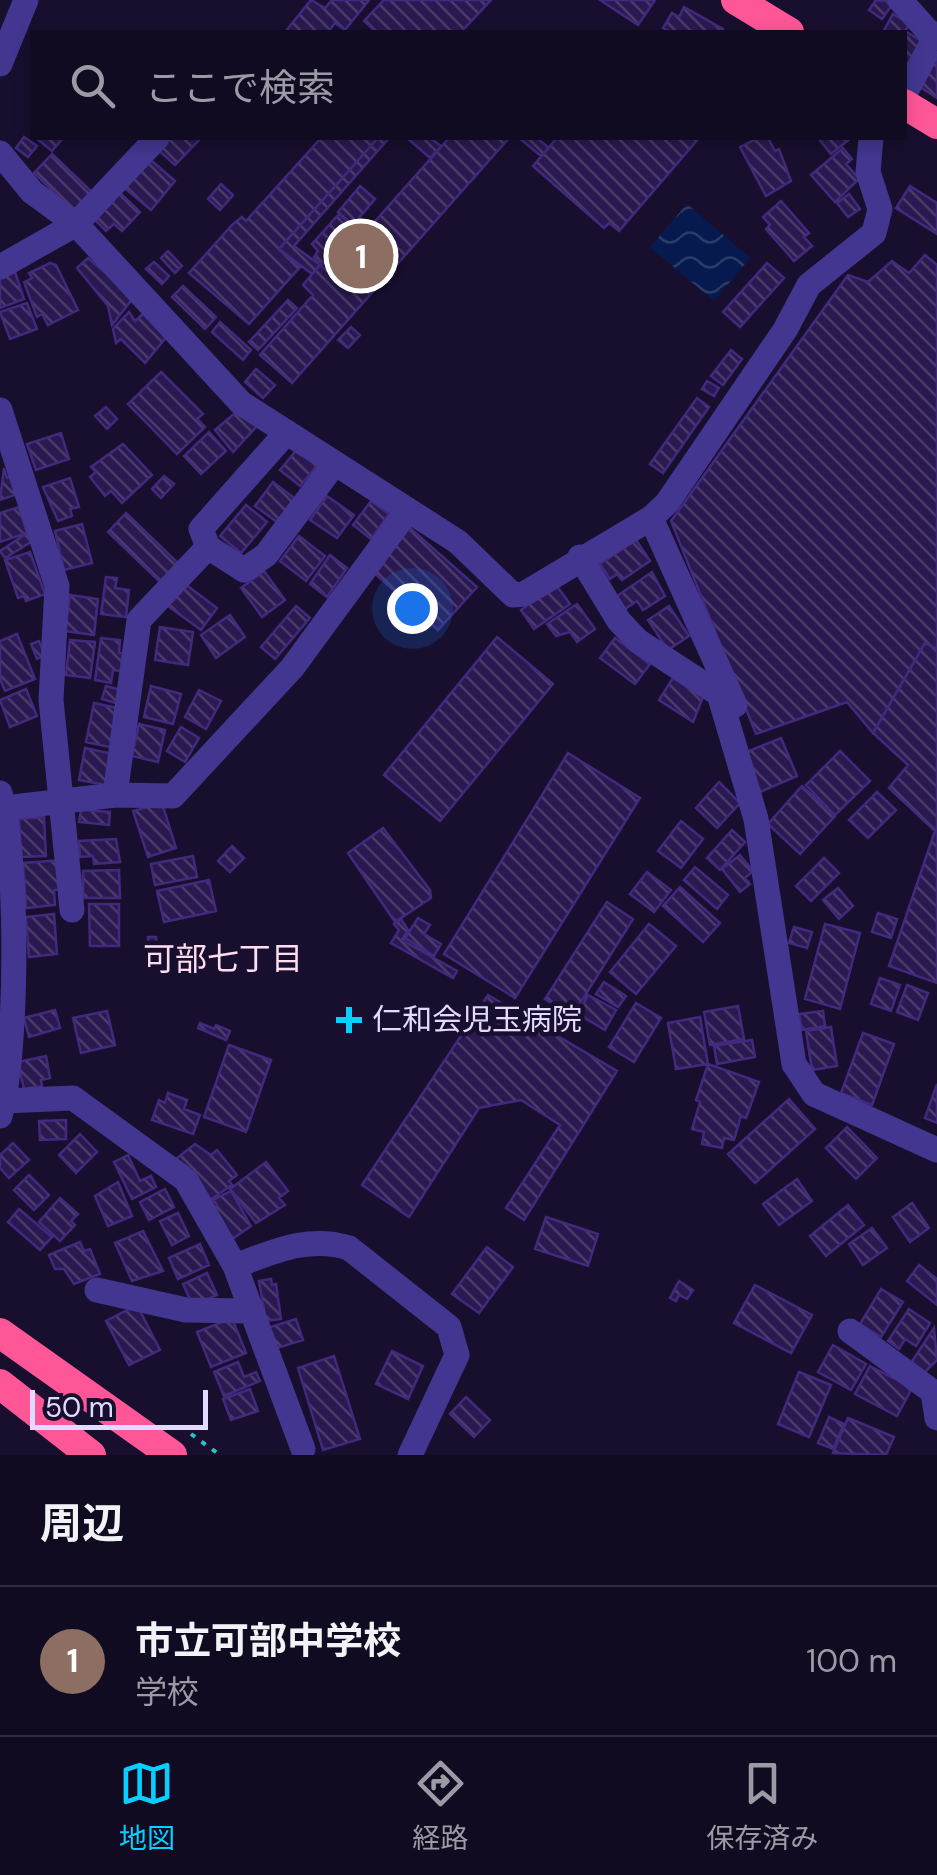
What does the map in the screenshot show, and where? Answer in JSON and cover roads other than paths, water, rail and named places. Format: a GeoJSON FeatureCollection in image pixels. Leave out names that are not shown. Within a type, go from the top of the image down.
{"type":"FeatureCollection","features":[{"type":"Feature","properties":{"kind":"highway"},"geometry":{"type":"LineString","coordinates":[[736,0],[786,30]]}},
{"type":"Feature","properties":{"kind":"highway"},"geometry":{"type":"LineString","coordinates":[[907,106],[937,124]]}},
{"type":"Feature","properties":{"kind":"highway"},"geometry":{"type":"LineString","coordinates":[[0,1332],[172,1455]]}},
{"type":"Feature","properties":{"kind":"highway"},"geometry":{"type":"LineString","coordinates":[[0,1384],[91,1455]]}},
{"type":"Feature","properties":{"kind":"street"},"geometry":{"type":"LineString","coordinates":[[0,64],[26,0]]}},
{"type":"Feature","properties":{"kind":"street"},"geometry":{"type":"LineString","coordinates":[[900,0],[936,36],[907,89]]}},
{"type":"Feature","properties":{"kind":"street"},"geometry":{"type":"LineString","coordinates":[[0,267],[76,224],[155,140]]}},
{"type":"Feature","properties":{"kind":"street"},"geometry":{"type":"LineString","coordinates":[[0,153],[32,192],[76,224],[241,402],[458,542],[513,595],[524,594],[644,522],[667,503],[785,330],[809,284],[874,233],[880,209],[868,172],[871,140]]}},
{"type":"Feature","properties":{"kind":"street"},"geometry":{"type":"LineString","coordinates":[[0,410],[57,586],[51,700],[72,910]]}},
{"type":"Feature","properties":{"kind":"street"},"geometry":{"type":"LineString","coordinates":[[287,432],[201,529],[208,547],[244,570],[266,555],[335,463]]}},
{"type":"Feature","properties":{"kind":"street"},"geometry":{"type":"LineString","coordinates":[[304,1449],[235,1266],[186,1180],[73,1098],[2,1108],[6,974],[2,800],[173,796],[292,668],[408,510]]}},
{"type":"Feature","properties":{"kind":"street"},"geometry":{"type":"LineString","coordinates":[[644,522],[719,694],[756,819],[794,1064],[814,1094],[937,1150]]}},
{"type":"Feature","properties":{"kind":"street"},"geometry":{"type":"LineString","coordinates":[[644,522],[746,732]]}},
{"type":"Feature","properties":{"kind":"street"},"geometry":{"type":"LineString","coordinates":[[116,795],[139,620],[208,547]]}},
{"type":"Feature","properties":{"kind":"street"},"geometry":{"type":"LineString","coordinates":[[580,557],[619,621],[638,642],[719,694]]}},
{"type":"Feature","properties":{"kind":"street"},"geometry":{"type":"LineString","coordinates":[[235,1266],[308,1242],[350,1248],[449,1327],[457,1355],[410,1455]]}},
{"type":"Feature","properties":{"kind":"street"},"geometry":{"type":"LineString","coordinates":[[97,1290],[186,1310],[250,1311]]}},
{"type":"Feature","properties":{"kind":"street"},"geometry":{"type":"LineString","coordinates":[[850,1331],[934,1392],[937,1418]]}},
{"type":"Feature","properties":{"kind":"water"},"geometry":{"type":"Polygon","coordinates":[[[687,204],[750,258],[714,301],[650,247],[687,204]]]}},
{"type":"Feature","properties":{"kind":"place","name":"市立可部中学校"},"geometry":{"type":"Point","coordinates":[361,256]}},
{"type":"Feature","properties":{"kind":"place","name":"仁和会児玉病院"},"geometry":{"type":"Point","coordinates":[349,1020]}},
{"type":"Feature","properties":{"kind":"district","name":"可部七丁目"},"geometry":{"type":"Point","coordinates":[223,959]}}]}
